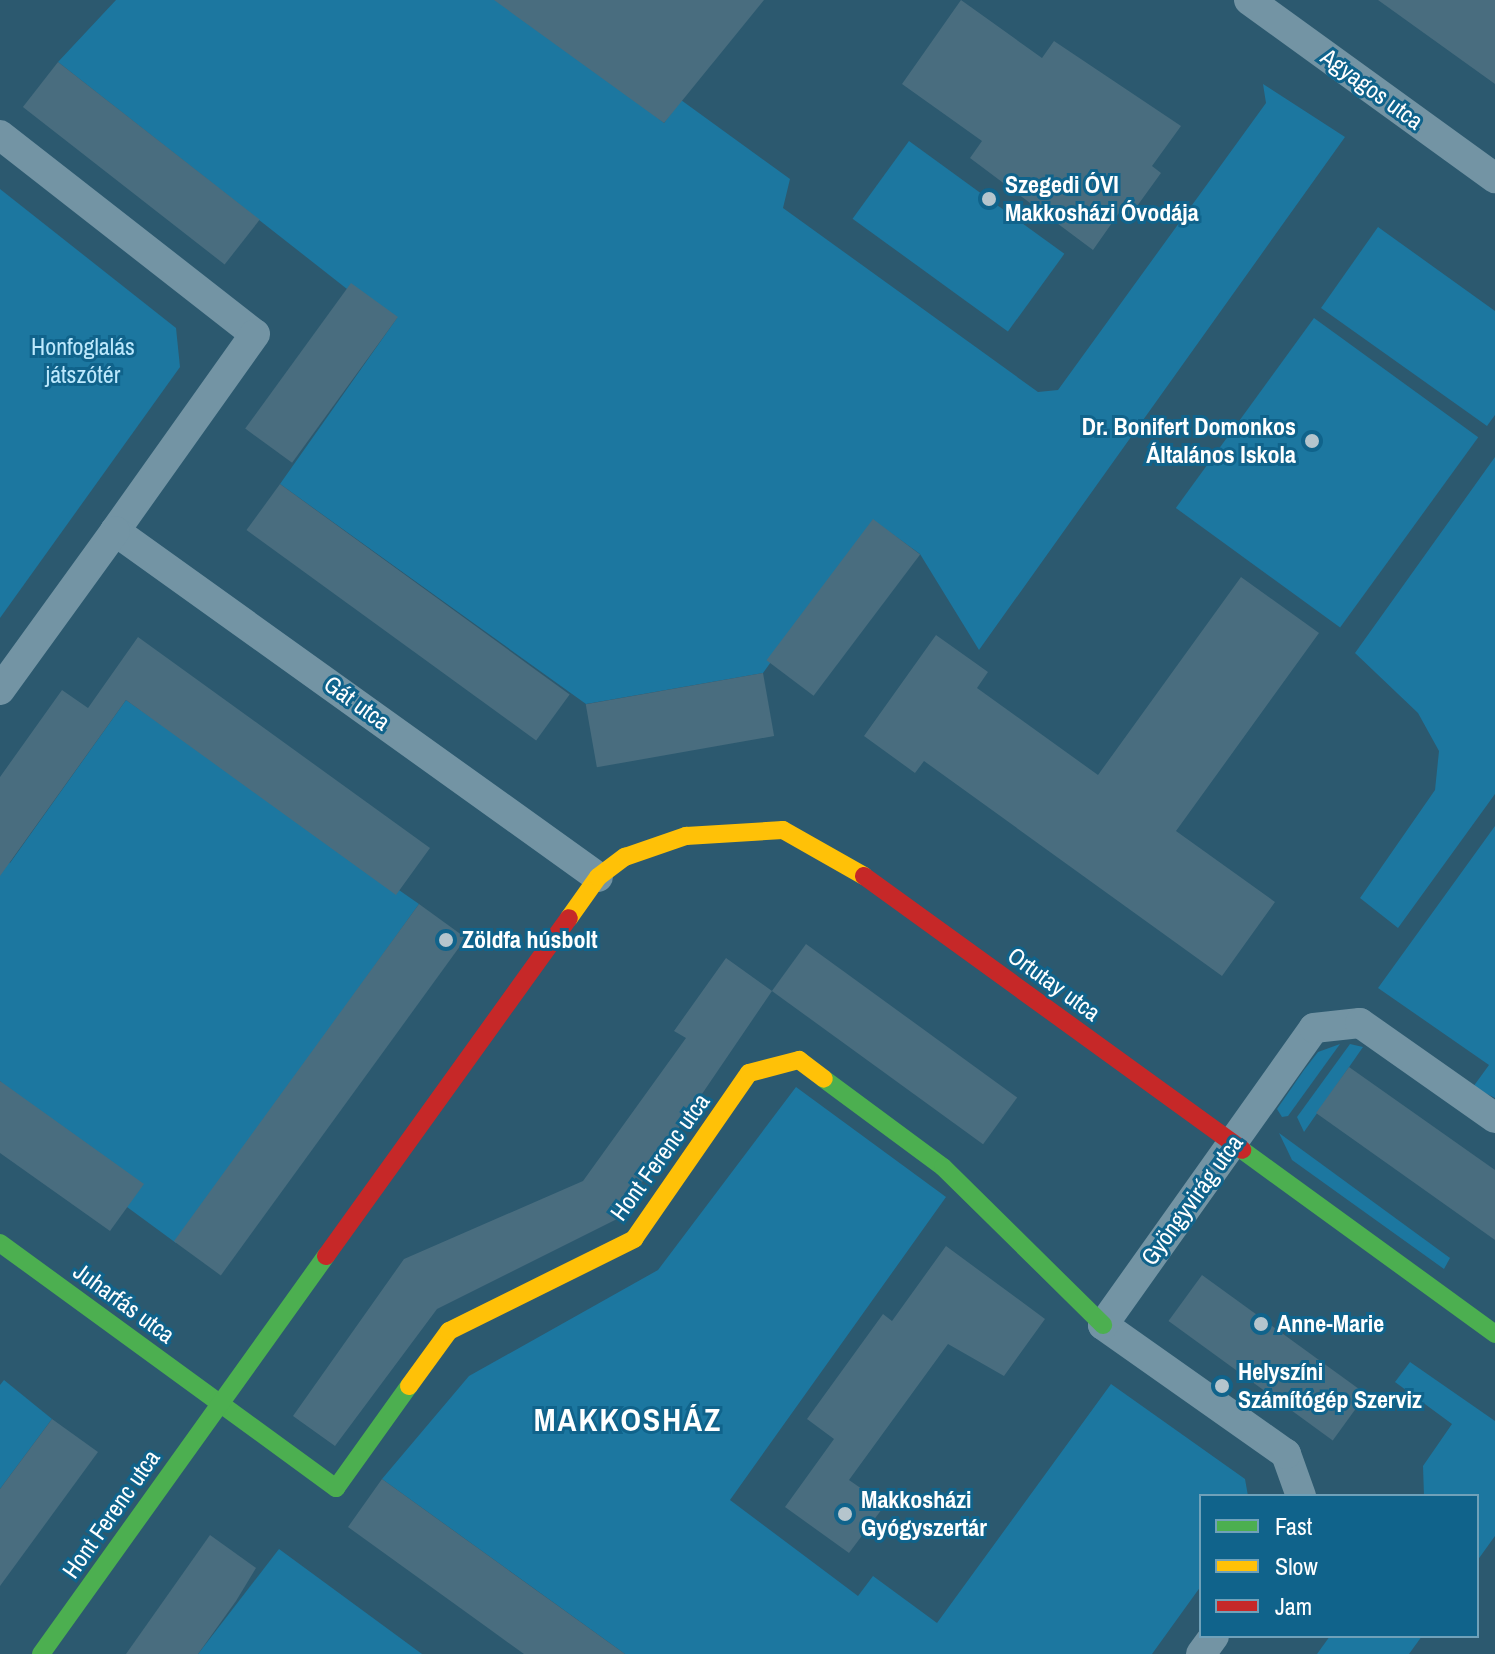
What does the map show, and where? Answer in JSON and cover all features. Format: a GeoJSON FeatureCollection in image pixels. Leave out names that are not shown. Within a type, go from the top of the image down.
{"type":"FeatureCollection","features":[{"type":"Feature","properties":{"kind":"street","name":"Agyagos utca"},"geometry":{"type":"LineString","coordinates":[[1249,0],[1495,178]]}},
{"type":"Feature","properties":{"kind":"street"},"geometry":{"type":"LineString","coordinates":[[0,135],[255,334],[0,690]]}},
{"type":"Feature","properties":{"kind":"street","name":"Gát utca"},"geometry":{"type":"LineString","coordinates":[[115,531],[598,877]]}},
{"type":"Feature","properties":{"kind":"street","name":"Ortutay utca"},"geometry":{"type":"LineString","coordinates":[[565,922],[598,877],[625,857],[686,836],[783,830],[843,861],[1495,1334]]}},
{"type":"Feature","properties":{"kind":"street","name":"Hont Ferenc utca"},"geometry":{"type":"LineString","coordinates":[[41,1654],[565,922]]}},
{"type":"Feature","properties":{"kind":"street","name":"Gyöngyvirág utca"},"geometry":{"type":"LineString","coordinates":[[1103,1325],[1314,1028],[1334,1022],[1360,1023],[1495,1118]]}},
{"type":"Feature","properties":{"kind":"street","name":"Hont Ferenc utca"},"geometry":{"type":"LineString","coordinates":[[220,1402],[336,1488],[449,1331],[634,1239],[749,1073],[799,1060],[943,1167],[1103,1325]]}},
{"type":"Feature","properties":{"kind":"street","name":"Juharfás utca"},"geometry":{"type":"LineString","coordinates":[[0,1243],[220,1402]]}},
{"type":"Feature","properties":{"kind":"street"},"geometry":{"type":"LineString","coordinates":[[1103,1325],[1286,1454],[1300,1494]]}},
{"type":"Feature","properties":{"kind":"green space"},"geometry":{"type":"Polygon","coordinates":[[[116,0],[514,0],[664,123],[681,100],[790,179],[783,208],[1038,392],[1058,390],[1266,103],[1263,84],[1345,137],[979,650],[920,554],[873,520],[763,673],[586,704],[280,484],[397,318],[347,289],[58,62],[116,0]]]}},
{"type":"Feature","properties":{"kind":"green space"},"geometry":{"type":"Polygon","coordinates":[[[909,141],[1064,254],[1008,332],[853,219],[909,141]]]}},
{"type":"Feature","properties":{"kind":"green space","name":"Honfoglalás játszótér"},"geometry":{"type":"Polygon","coordinates":[[[0,189],[176,328],[180,367],[0,618],[0,189]]]}},
{"type":"Feature","properties":{"kind":"green space"},"geometry":{"type":"Polygon","coordinates":[[[1378,227],[1495,311],[1495,415],[1487,426],[1321,308],[1378,227]]]}},
{"type":"Feature","properties":{"kind":"green space"},"geometry":{"type":"Polygon","coordinates":[[[1314,318],[1478,437],[1340,627],[1176,508],[1314,318]]]}},
{"type":"Feature","properties":{"kind":"green space"},"geometry":{"type":"Polygon","coordinates":[[[1495,457],[1495,794],[1398,928],[1360,898],[1435,790],[1439,751],[1418,713],[1355,653],[1495,457]]]}},
{"type":"Feature","properties":{"kind":"green space"},"geometry":{"type":"Polygon","coordinates":[[[126,700],[419,904],[176,1243],[127,1207],[0,1081],[0,857],[10,863],[126,700]]]}},
{"type":"Feature","properties":{"kind":"green space"},"geometry":{"type":"Polygon","coordinates":[[[1495,826],[1495,1098],[1473,1087],[1489,1065],[1378,988],[1495,826]]]}},
{"type":"Feature","properties":{"kind":"green space"},"geometry":{"type":"Polygon","coordinates":[[[1340,1044],[1288,1116],[1282,1117],[1277,1109],[1318,1052],[1340,1044]]]}},
{"type":"Feature","properties":{"kind":"green space"},"geometry":{"type":"Polygon","coordinates":[[[1350,1044],[1363,1047],[1304,1132],[1297,1117],[1350,1044]]]}},
{"type":"Feature","properties":{"kind":"green space"},"geometry":{"type":"Polygon","coordinates":[[[796,1087],[946,1197],[730,1500],[858,1596],[873,1576],[937,1623],[1111,1384],[1245,1479],[1248,1494],[1199,1494],[1199,1589],[1152,1654],[625,1654],[382,1479],[469,1376],[658,1270],[796,1087]]]}},
{"type":"Feature","properties":{"kind":"green space"},"geometry":{"type":"Polygon","coordinates":[[[1279,1133],[1450,1258],[1444,1269],[1292,1160],[1279,1133]]]}},
{"type":"Feature","properties":{"kind":"green space"},"geometry":{"type":"Polygon","coordinates":[[[1410,1362],[1495,1421],[1495,1536],[1479,1558],[1479,1494],[1424,1494],[1423,1466],[1452,1424],[1395,1382],[1410,1362]]]}},
{"type":"Feature","properties":{"kind":"green space"},"geometry":{"type":"Polygon","coordinates":[[[4,1380],[52,1419],[0,1489],[0,1385],[4,1380]]]}},
{"type":"Feature","properties":{"kind":"green space"},"geometry":{"type":"Polygon","coordinates":[[[279,1549],[422,1654],[198,1654],[279,1549]]]}},
{"type":"Feature","properties":{"kind":"green space"},"geometry":{"type":"Polygon","coordinates":[[[1329,1638],[1421,1638],[1409,1654],[1317,1654],[1329,1638]]]}},
{"type":"Feature","properties":{"kind":"building"},"geometry":{"type":"Polygon","coordinates":[[[494,0],[764,0],[664,123],[494,0]]]}},
{"type":"Feature","properties":{"kind":"building"},"geometry":{"type":"Polygon","coordinates":[[[961,0],[1042,58],[1054,41],[1181,126],[1152,166],[1161,173],[1127,220],[1119,213],[1093,250],[970,158],[982,141],[902,84],[961,0]]]}},
{"type":"Feature","properties":{"kind":"building"},"geometry":{"type":"Polygon","coordinates":[[[1378,0],[1495,0],[1495,84],[1378,0]]]}},
{"type":"Feature","properties":{"kind":"building"},"geometry":{"type":"Polygon","coordinates":[[[58,62],[260,220],[225,265],[23,107],[58,62]]]}},
{"type":"Feature","properties":{"kind":"building"},"geometry":{"type":"Polygon","coordinates":[[[351,283],[398,317],[292,463],[245,429],[351,283]]]}},
{"type":"Feature","properties":{"kind":"building"},"geometry":{"type":"Polygon","coordinates":[[[280,484],[570,694],[536,741],[246,530],[280,484]]]}},
{"type":"Feature","properties":{"kind":"building"},"geometry":{"type":"Polygon","coordinates":[[[873,519],[920,555],[814,696],[766,660],[873,519]]]}},
{"type":"Feature","properties":{"kind":"building"},"geometry":{"type":"Polygon","coordinates":[[[1241,577],[1319,633],[1176,831],[1275,902],[1222,976],[924,761],[915,773],[864,736],[936,635],[988,672],[977,688],[1098,775],[1241,577]]]}},
{"type":"Feature","properties":{"kind":"building"},"geometry":{"type":"Polygon","coordinates":[[[138,637],[430,848],[396,895],[126,700],[0,876],[0,777],[62,690],[88,708],[138,637]]]}},
{"type":"Feature","properties":{"kind":"building"},"geometry":{"type":"Polygon","coordinates":[[[763,673],[774,736],[597,767],[586,704],[763,673]]]}},
{"type":"Feature","properties":{"kind":"building"},"geometry":{"type":"Polygon","coordinates":[[[419,904],[466,938],[221,1275],[174,1241],[419,904]]]}},
{"type":"Feature","properties":{"kind":"building"},"geometry":{"type":"Polygon","coordinates":[[[806,944],[1017,1097],[983,1144],[772,991],[806,944]]]}},
{"type":"Feature","properties":{"kind":"building"},"geometry":{"type":"Polygon","coordinates":[[[726,958],[772,991],[617,1219],[437,1309],[335,1446],[293,1416],[404,1259],[583,1181],[686,1038],[674,1031],[726,958]]]}},
{"type":"Feature","properties":{"kind":"building"},"geometry":{"type":"Polygon","coordinates":[[[1349,1067],[1495,1170],[1495,1240],[1316,1113],[1349,1067]]]}},
{"type":"Feature","properties":{"kind":"building"},"geometry":{"type":"Polygon","coordinates":[[[0,1081],[144,1184],[110,1231],[0,1153],[0,1081]]]}},
{"type":"Feature","properties":{"kind":"building"},"geometry":{"type":"Polygon","coordinates":[[[946,1246],[1045,1319],[1004,1376],[948,1344],[849,1480],[885,1505],[849,1553],[785,1507],[834,1439],[807,1419],[883,1314],[892,1321],[946,1246]]]}},
{"type":"Feature","properties":{"kind":"building"},"geometry":{"type":"Polygon","coordinates":[[[1202,1275],[1366,1394],[1333,1440],[1168,1321],[1202,1275]]]}},
{"type":"Feature","properties":{"kind":"building"},"geometry":{"type":"Polygon","coordinates":[[[52,1419],[98,1452],[0,1586],[0,1489],[52,1419]]]}},
{"type":"Feature","properties":{"kind":"building"},"geometry":{"type":"Polygon","coordinates":[[[382,1479],[625,1654],[524,1654],[348,1527],[382,1479]]]}},
{"type":"Feature","properties":{"kind":"building"},"geometry":{"type":"Polygon","coordinates":[[[210,1535],[256,1568],[236,1601],[198,1654],[126,1654],[210,1535]]]}},
{"type":"Feature","properties":{"kind":"traffic: fast"},"geometry":{"type":"LineString","coordinates":[[824,1079],[943,1167],[1103,1325]]}},
{"type":"Feature","properties":{"kind":"traffic: fast"},"geometry":{"type":"LineString","coordinates":[[1242,1150],[1495,1334]]}},
{"type":"Feature","properties":{"kind":"traffic: fast"},"geometry":{"type":"LineString","coordinates":[[0,1243],[336,1488],[409,1386]]}},
{"type":"Feature","properties":{"kind":"traffic: fast"},"geometry":{"type":"LineString","coordinates":[[41,1654],[326,1256]]}},
{"type":"Feature","properties":{"kind":"traffic: slow"},"geometry":{"type":"LineString","coordinates":[[569,918],[598,877],[625,857],[686,836],[783,830],[864,876]]}},
{"type":"Feature","properties":{"kind":"traffic: slow"},"geometry":{"type":"LineString","coordinates":[[409,1386],[449,1331],[634,1239],[749,1073],[799,1060],[824,1079]]}},
{"type":"Feature","properties":{"kind":"traffic: jam"},"geometry":{"type":"LineString","coordinates":[[864,876],[1242,1150]]}},
{"type":"Feature","properties":{"kind":"traffic: jam"},"geometry":{"type":"LineString","coordinates":[[326,1256],[569,918]]}},
{"type":"Feature","properties":{"kind":"place","name":"Szegedi ÓVI Makkosházi Óvodája"},"geometry":{"type":"Point","coordinates":[989,199]}},
{"type":"Feature","properties":{"kind":"place","name":"Dr. Bonifert Domonkos Általános Iskola"},"geometry":{"type":"Point","coordinates":[1312,441]}},
{"type":"Feature","properties":{"kind":"place","name":"Zöldfa húsbolt"},"geometry":{"type":"Point","coordinates":[446,940]}},
{"type":"Feature","properties":{"kind":"place","name":"Anne-Marie"},"geometry":{"type":"Point","coordinates":[1261,1324]}},
{"type":"Feature","properties":{"kind":"place","name":"Helyszíni Számítógép Szerviz"},"geometry":{"type":"Point","coordinates":[1222,1386]}},
{"type":"Feature","properties":{"kind":"place","name":"Makkosházi Gyógyszertár"},"geometry":{"type":"Point","coordinates":[845,1514]}},
{"type":"Feature","properties":{"kind":"district","name":"MAKKOSHÁZ"},"geometry":{"type":"Point","coordinates":[628,1420]}}]}
